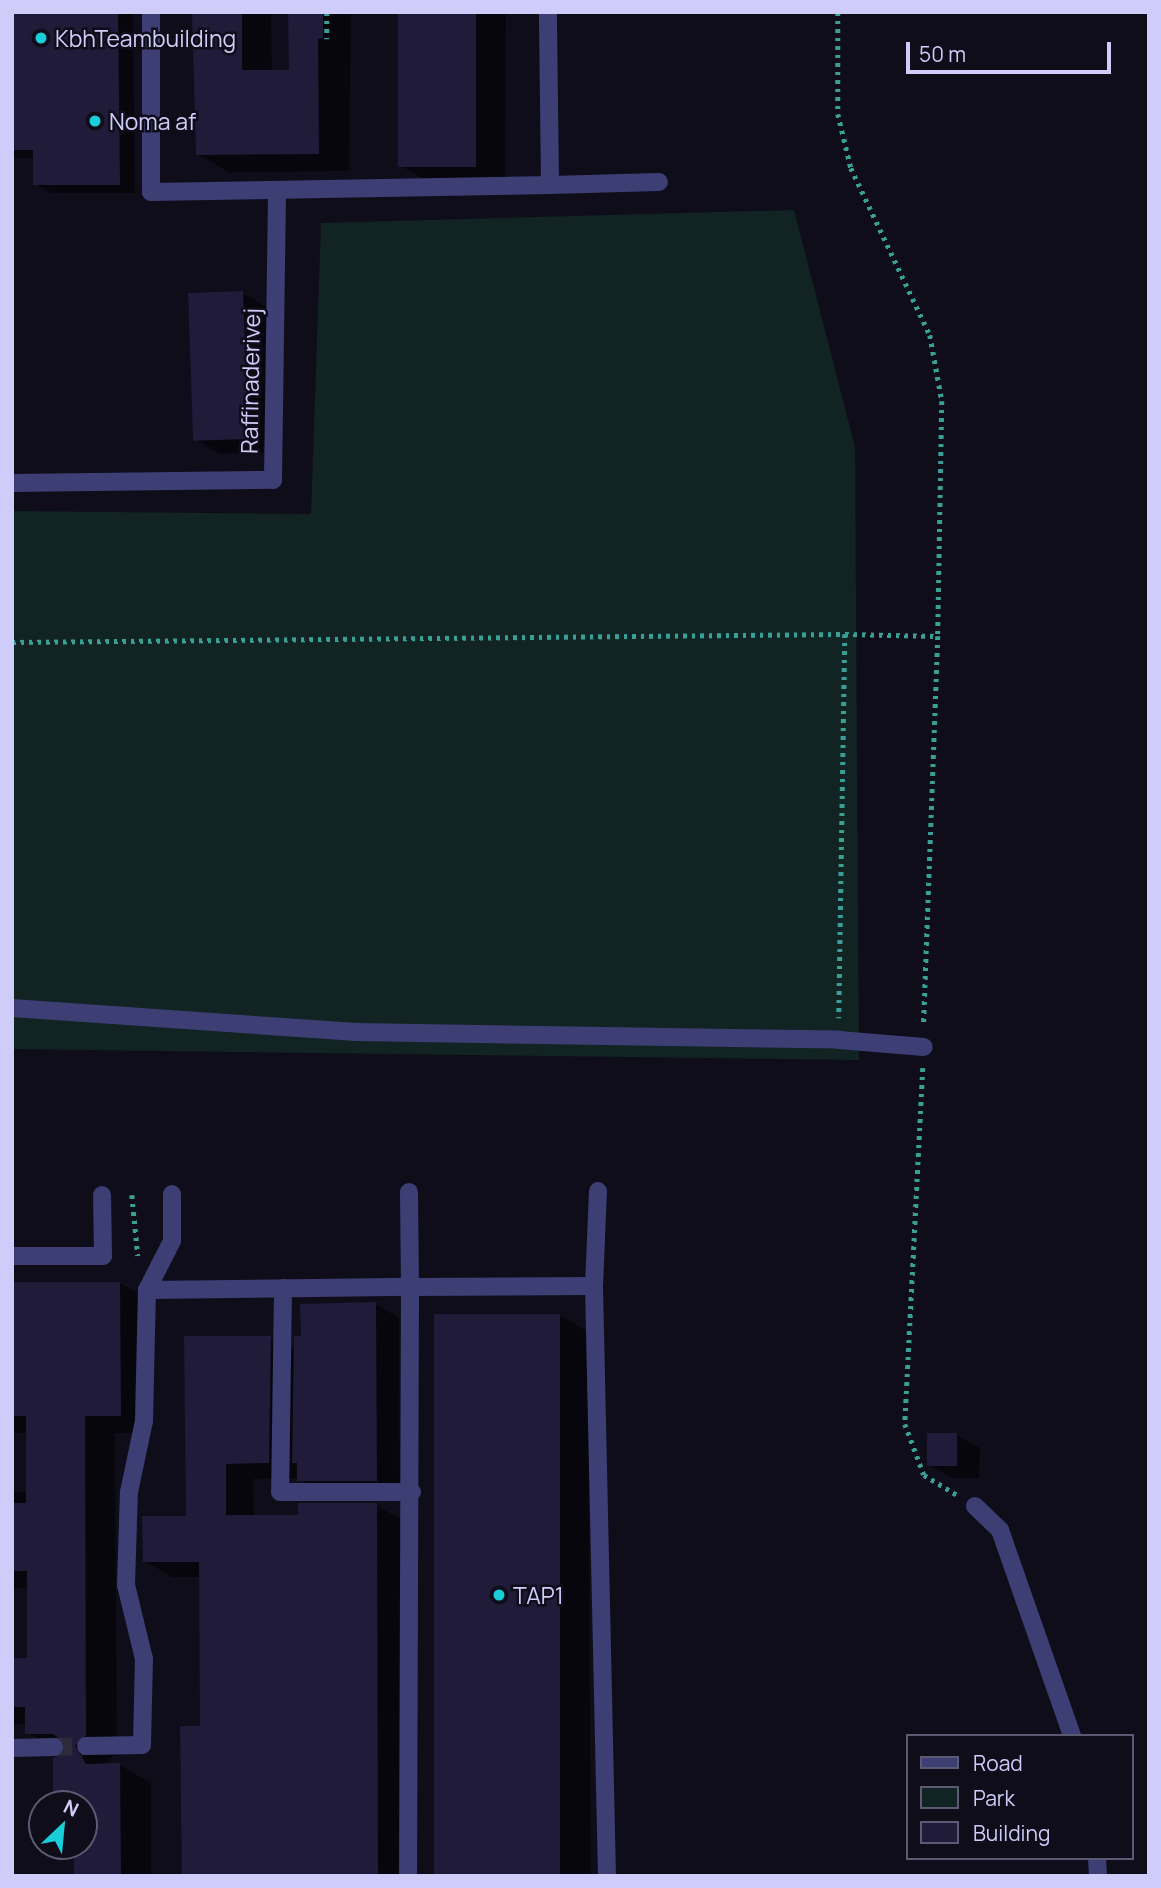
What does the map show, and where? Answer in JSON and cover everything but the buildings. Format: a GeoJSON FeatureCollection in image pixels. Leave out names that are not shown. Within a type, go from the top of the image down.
{"type":"FeatureCollection","features":[{"type":"Feature","properties":{"kind":"lane"},"geometry":{"type":"LineString","coordinates":[[151,12],[151,192],[659,182]]}},
{"type":"Feature","properties":{"kind":"lane"},"geometry":{"type":"LineString","coordinates":[[548,12],[550,185]]}},
{"type":"Feature","properties":{"kind":"lane","name":"Raffinaderivej"},"geometry":{"type":"LineString","coordinates":[[12,483],[273,480],[277,190]]}},
{"type":"Feature","properties":{"kind":"lane"},"geometry":{"type":"LineString","coordinates":[[12,1008],[356,1032],[839,1040],[924,1047]]}},
{"type":"Feature","properties":{"kind":"lane"},"geometry":{"type":"LineString","coordinates":[[598,1191],[594,1286],[607,1876]]}},
{"type":"Feature","properties":{"kind":"lane"},"geometry":{"type":"LineString","coordinates":[[408,1876],[412,1492],[409,1192]]}},
{"type":"Feature","properties":{"kind":"lane"},"geometry":{"type":"LineString","coordinates":[[86,1746],[142,1745],[144,1659],[126,1585],[129,1492],[144,1421],[147,1290],[172,1241],[172,1194]]}},
{"type":"Feature","properties":{"kind":"lane"},"geometry":{"type":"LineString","coordinates":[[12,1256],[103,1256],[102,1195]]}},
{"type":"Feature","properties":{"kind":"lane"},"geometry":{"type":"LineString","coordinates":[[147,1290],[594,1286]]}},
{"type":"Feature","properties":{"kind":"lane"},"geometry":{"type":"LineString","coordinates":[[283,1288],[280,1492],[412,1492]]}},
{"type":"Feature","properties":{"kind":"lane"},"geometry":{"type":"LineString","coordinates":[[975,1506],[1000,1530],[1071,1734]]}},
{"type":"Feature","properties":{"kind":"lane"},"geometry":{"type":"LineString","coordinates":[[12,1748],[54,1747]]}},
{"type":"Feature","properties":{"kind":"path"},"geometry":{"type":"LineString","coordinates":[[327,12],[327,39]]}},
{"type":"Feature","properties":{"kind":"path"},"geometry":{"type":"LineString","coordinates":[[838,12],[838,114],[851,168],[930,335],[943,401],[924,1047],[905,1424],[924,1475],[975,1506]]}},
{"type":"Feature","properties":{"kind":"path"},"geometry":{"type":"LineString","coordinates":[[12,642],[845,634],[938,636]]}},
{"type":"Feature","properties":{"kind":"path"},"geometry":{"type":"LineString","coordinates":[[839,1040],[845,634]]}},
{"type":"Feature","properties":{"kind":"path"},"geometry":{"type":"LineString","coordinates":[[132,1195],[134,1236],[147,1290]]}},
{"type":"Feature","properties":{"kind":"green space"},"geometry":{"type":"Polygon","coordinates":[[[794,210],[855,447],[859,1060],[12,1049],[12,511],[311,514],[321,223],[794,210]]]}},
{"type":"Feature","properties":{"kind":"tunnel"},"geometry":{"type":"LineString","coordinates":[[54,1747],[86,1746]]}},
{"type":"Feature","properties":{"kind":"place","name":"KbhTeambuilding"},"geometry":{"type":"Point","coordinates":[41,38]}},
{"type":"Feature","properties":{"kind":"place","name":"Noma af"},"geometry":{"type":"Point","coordinates":[95,121]}},
{"type":"Feature","properties":{"kind":"place","name":"TAP1"},"geometry":{"type":"Point","coordinates":[499,1595]}}]}
